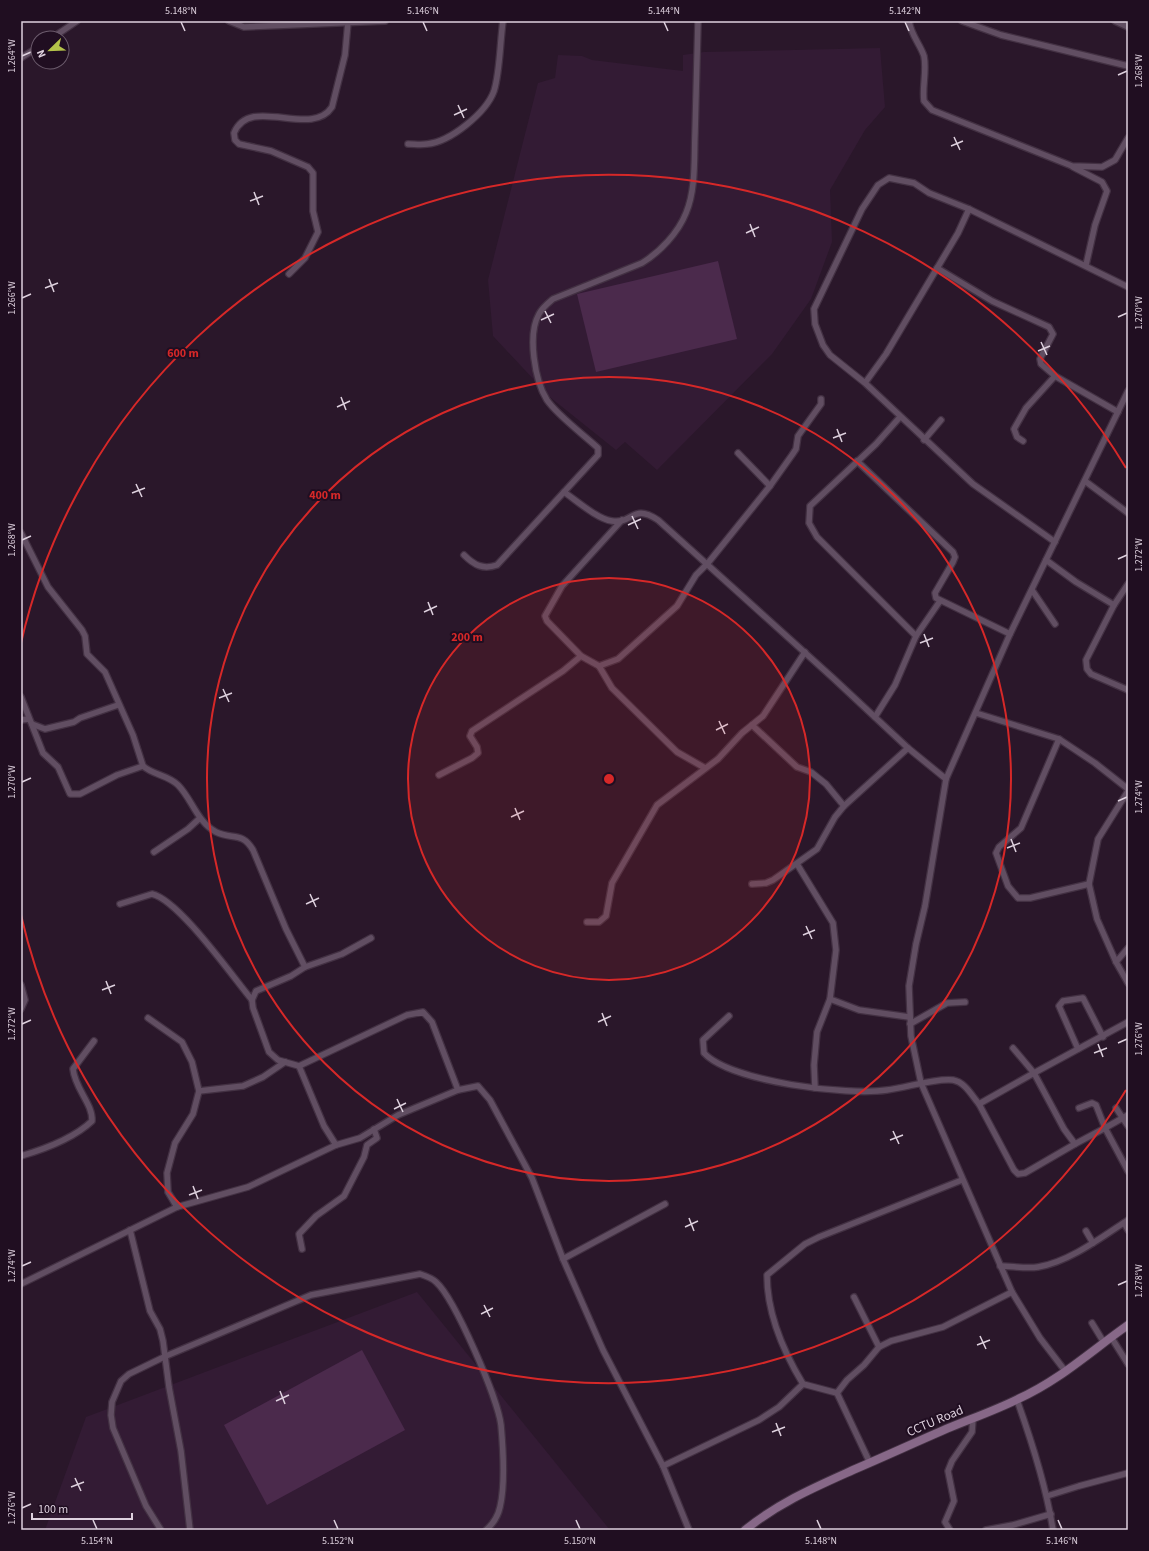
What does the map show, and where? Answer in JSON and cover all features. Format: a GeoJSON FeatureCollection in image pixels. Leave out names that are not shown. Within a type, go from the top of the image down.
{"type":"FeatureCollection","features":[{"type":"Feature","properties":{"kind":"street"},"geometry":{"type":"LineString","coordinates":[[64,30],[77,21]]}},
{"type":"Feature","properties":{"kind":"street"},"geometry":{"type":"LineString","coordinates":[[229,21],[244,27],[385,21]]}},
{"type":"Feature","properties":{"kind":"street"},"geometry":{"type":"LineString","coordinates":[[408,144],[428,144],[448,138],[474,118],[489,102],[494,90],[503,21]]}},
{"type":"Feature","properties":{"kind":"street"},"geometry":{"type":"LineString","coordinates":[[464,555],[478,566],[484,568],[497,565],[600,451],[548,401],[542,390],[537,376],[533,346],[534,330],[538,316],[545,305],[553,299],[642,263],[653,256],[676,230],[686,214],[692,195],[694,168],[698,21]]}},
{"type":"Feature","properties":{"kind":"street"},"geometry":{"type":"LineString","coordinates":[[909,21],[914,39],[923,55],[923,96],[926,106],[1072,166],[1087,176],[1102,182],[1107,191],[1095,225],[1086,264]]}},
{"type":"Feature","properties":{"kind":"street"},"geometry":{"type":"LineString","coordinates":[[962,21],[1001,35],[1128,66]]}},
{"type":"Feature","properties":{"kind":"street"},"geometry":{"type":"LineString","coordinates":[[1115,21],[1128,27]]}},
{"type":"Feature","properties":{"kind":"street"},"geometry":{"type":"LineString","coordinates":[[289,274],[305,258],[318,232],[313,210],[313,173],[308,167],[271,151],[239,144],[235,140],[234,133],[240,123],[247,119],[259,116],[269,115],[299,119],[323,116],[328,113],[332,107],[345,55],[348,22]]}},
{"type":"Feature","properties":{"kind":"street"},"geometry":{"type":"LineString","coordinates":[[21,58],[30,52]]}},
{"type":"Feature","properties":{"kind":"street"},"geometry":{"type":"LineString","coordinates":[[1072,166],[1102,167],[1115,160],[1128,138]]}},
{"type":"Feature","properties":{"kind":"street"},"geometry":{"type":"LineString","coordinates":[[1055,542],[973,484],[924,440],[865,383],[830,355],[823,345],[815,324],[814,309],[862,209],[878,185],[889,178],[914,183],[929,193],[969,209],[1086,264],[1128,286]]}},
{"type":"Feature","properties":{"kind":"street"},"geometry":{"type":"LineString","coordinates":[[865,383],[886,354],[958,233],[969,209]]}},
{"type":"Feature","properties":{"kind":"street"},"geometry":{"type":"LineString","coordinates":[[937,268],[992,301],[1050,328],[1053,334],[1040,359],[1041,364],[1055,376],[1118,412]]}},
{"type":"Feature","properties":{"kind":"street"},"geometry":{"type":"LineString","coordinates":[[1023,441],[1017,437],[1014,429],[1026,408],[1055,376]]}},
{"type":"Feature","properties":{"kind":"street"},"geometry":{"type":"LineString","coordinates":[[1066,1372],[1037,1333],[1012,1292],[920,1083],[909,1017],[909,986],[916,944],[926,906],[946,779],[1010,634],[1118,412],[1126,401],[1128,391]]}},
{"type":"Feature","properties":{"kind":"street"},"geometry":{"type":"LineString","coordinates":[[599,666],[618,659],[677,606],[696,575],[708,563],[770,486],[796,449],[798,436],[821,404],[821,399]]}},
{"type":"Feature","properties":{"kind":"street"},"geometry":{"type":"LineString","coordinates":[[900,417],[876,444],[810,506],[809,523],[817,537],[916,636]]}},
{"type":"Feature","properties":{"kind":"street"},"geometry":{"type":"LineString","coordinates":[[924,440],[941,420]]}},
{"type":"Feature","properties":{"kind":"street"},"geometry":{"type":"LineString","coordinates":[[738,454],[770,486]]}},
{"type":"Feature","properties":{"kind":"street"},"geometry":{"type":"LineString","coordinates":[[857,461],[953,552],[955,557],[935,593],[936,598],[1010,634]]}},
{"type":"Feature","properties":{"kind":"street"},"geometry":{"type":"LineString","coordinates":[[1085,481],[1128,513]]}},
{"type":"Feature","properties":{"kind":"street"},"geometry":{"type":"LineString","coordinates":[[564,492],[600,517],[612,521],[622,520],[641,512],[648,513],[658,520],[708,563],[908,748],[946,779]]}},
{"type":"Feature","properties":{"kind":"street"},"geometry":{"type":"LineString","coordinates":[[622,520],[562,586],[545,616],[547,622],[581,656],[599,666],[612,688],[676,752],[705,768]]}},
{"type":"Feature","properties":{"kind":"street"},"geometry":{"type":"LineString","coordinates":[[21,533],[48,587],[82,630],[85,636],[87,654],[104,672],[133,735],[143,766],[177,784],[200,818],[217,832],[237,836],[249,844],[283,923],[305,967]]}},
{"type":"Feature","properties":{"kind":"street"},"geometry":{"type":"LineString","coordinates":[[1046,560],[1076,582],[1114,605]]}},
{"type":"Feature","properties":{"kind":"street"},"geometry":{"type":"LineString","coordinates":[[1128,584],[1114,605],[1086,660],[1087,669],[1091,674],[1128,690]]}},
{"type":"Feature","properties":{"kind":"street"},"geometry":{"type":"LineString","coordinates":[[1032,590],[1055,624]]}},
{"type":"Feature","properties":{"kind":"street"},"geometry":{"type":"LineString","coordinates":[[875,717],[895,685],[916,636],[940,601]]}},
{"type":"Feature","properties":{"kind":"street"},"geometry":{"type":"LineString","coordinates":[[587,922],[599,922],[606,916],[612,883],[657,805],[718,759],[763,716],[805,652]]}},
{"type":"Feature","properties":{"kind":"street"},"geometry":{"type":"LineString","coordinates":[[439,775],[472,758],[478,753],[477,747],[470,736],[472,731],[563,671],[581,656]]}},
{"type":"Feature","properties":{"kind":"street"},"geometry":{"type":"LineString","coordinates":[[21,698],[43,753],[58,767],[70,794],[80,794],[117,775],[143,766]]}},
{"type":"Feature","properties":{"kind":"street"},"geometry":{"type":"LineString","coordinates":[[21,720],[31,721],[45,729],[74,722],[80,718],[118,705]]}},
{"type":"Feature","properties":{"kind":"street"},"geometry":{"type":"LineString","coordinates":[[976,713],[1059,739],[1095,763],[1128,790],[1098,839],[1089,884],[1097,919],[1116,962],[1128,983]]}},
{"type":"Feature","properties":{"kind":"street"},"geometry":{"type":"LineString","coordinates":[[752,725],[796,767],[811,772],[826,784],[844,806]]}},
{"type":"Feature","properties":{"kind":"street"},"geometry":{"type":"LineString","coordinates":[[1059,739],[1021,828],[1016,834],[999,847],[996,853],[1008,886],[1018,898],[1030,898],[1089,884]]}},
{"type":"Feature","properties":{"kind":"street"},"geometry":{"type":"LineString","coordinates":[[752,884],[766,883],[773,880],[817,849],[835,817],[844,806],[908,748]]}},
{"type":"Feature","properties":{"kind":"street"},"geometry":{"type":"LineString","coordinates":[[154,852],[188,829],[200,818]]}},
{"type":"Feature","properties":{"kind":"street"},"geometry":{"type":"LineString","coordinates":[[797,864],[833,923],[836,950],[830,999],[817,1032],[814,1065],[815,1088]]}},
{"type":"Feature","properties":{"kind":"street"},"geometry":{"type":"LineString","coordinates":[[120,904],[152,894],[165,900],[180,913],[252,1000],[260,1028],[269,1052],[273,1057],[299,1066],[407,1015],[423,1012],[432,1022],[458,1090]]}},
{"type":"Feature","properties":{"kind":"street"},"geometry":{"type":"LineString","coordinates":[[252,1000],[256,991],[291,976],[305,967],[342,954],[372,938]]}},
{"type":"Feature","properties":{"kind":"street"},"geometry":{"type":"LineString","coordinates":[[1116,962],[1128,948]]}},
{"type":"Feature","properties":{"kind":"street"},"geometry":{"type":"LineString","coordinates":[[21,985],[25,1000],[21,1009]]}},
{"type":"Feature","properties":{"kind":"street"},"geometry":{"type":"LineString","coordinates":[[1078,1049],[1059,1006],[1063,1001],[1082,998],[1103,1036]]}},
{"type":"Feature","properties":{"kind":"street"},"geometry":{"type":"LineString","coordinates":[[830,999],[859,1010],[909,1017]]}},
{"type":"Feature","properties":{"kind":"street"},"geometry":{"type":"LineString","coordinates":[[910,1024],[947,1003],[965,1002]]}},
{"type":"Feature","properties":{"kind":"street"},"geometry":{"type":"LineString","coordinates":[[730,1016],[704,1040],[704,1053],[711,1061],[742,1074],[815,1088],[857,1092],[887,1090],[920,1083],[953,1080],[961,1083],[979,1104],[1014,1170],[1018,1174],[1025,1173],[1125,1116]]}},
{"type":"Feature","properties":{"kind":"street"},"geometry":{"type":"LineString","coordinates":[[148,1018],[182,1042],[192,1062],[199,1091],[193,1114],[175,1143],[167,1173],[168,1192],[177,1207]]}},
{"type":"Feature","properties":{"kind":"street"},"geometry":{"type":"LineString","coordinates":[[979,1104],[1128,1022]]}},
{"type":"Feature","properties":{"kind":"street"},"geometry":{"type":"LineString","coordinates":[[21,1156],[45,1149],[85,1128],[92,1121],[92,1113],[74,1080],[73,1069],[94,1041]]}},
{"type":"Feature","properties":{"kind":"street"},"geometry":{"type":"LineString","coordinates":[[1013,1048],[1034,1073],[1064,1129],[1076,1144]]}},
{"type":"Feature","properties":{"kind":"street"},"geometry":{"type":"LineString","coordinates":[[199,1091],[243,1086],[263,1077],[285,1062]]}},
{"type":"Feature","properties":{"kind":"street"},"geometry":{"type":"LineString","coordinates":[[299,1066],[324,1126],[336,1145]]}},
{"type":"Feature","properties":{"kind":"street"},"geometry":{"type":"LineString","coordinates":[[21,1284],[177,1207],[248,1187],[336,1145],[360,1138],[398,1115],[458,1090],[478,1086],[490,1100],[532,1178],[563,1259],[603,1350],[663,1466],[689,1530]]}},
{"type":"Feature","properties":{"kind":"street"},"geometry":{"type":"LineString","coordinates":[[1079,1108],[1092,1103],[1096,1105],[1105,1128],[1128,1171]]}},
{"type":"Feature","properties":{"kind":"street"},"geometry":{"type":"LineString","coordinates":[[1116,1108],[1125,1116],[1128,1126]]}},
{"type":"Feature","properties":{"kind":"street"},"geometry":{"type":"LineString","coordinates":[[302,1249],[299,1234],[316,1216],[344,1196],[364,1157],[367,1145],[376,1138],[374,1129]]}},
{"type":"Feature","properties":{"kind":"street"},"geometry":{"type":"LineString","coordinates":[[870,1462],[836,1393],[803,1384],[788,1357],[767,1296],[767,1275],[805,1244],[819,1237],[962,1180]]}},
{"type":"Feature","properties":{"kind":"street"},"geometry":{"type":"LineString","coordinates":[[563,1259],[665,1204]]}},
{"type":"Feature","properties":{"kind":"street"},"geometry":{"type":"LineString","coordinates":[[1000,1266],[1037,1267],[1055,1262],[1093,1243],[1126,1221],[1128,1230]]}},
{"type":"Feature","properties":{"kind":"street"},"geometry":{"type":"LineString","coordinates":[[130,1230],[150,1311],[160,1329],[166,1356],[169,1387],[181,1451],[190,1530]]}},
{"type":"Feature","properties":{"kind":"street"},"geometry":{"type":"LineString","coordinates":[[1086,1231],[1093,1243]]}},
{"type":"Feature","properties":{"kind":"street"},"geometry":{"type":"LineString","coordinates":[[161,1530],[146,1506],[113,1428],[111,1414],[112,1402],[121,1381],[129,1374],[166,1356],[311,1295],[420,1274],[429,1277],[437,1283],[458,1317],[491,1390],[500,1420],[502,1488],[500,1508],[493,1524],[486,1530]]}},
{"type":"Feature","properties":{"kind":"street"},"geometry":{"type":"LineString","coordinates":[[836,1393],[847,1380],[864,1365],[879,1347],[891,1341],[943,1327],[1012,1292]]}},
{"type":"Feature","properties":{"kind":"street"},"geometry":{"type":"LineString","coordinates":[[854,1297],[879,1347]]}},
{"type":"Feature","properties":{"kind":"street"},"geometry":{"type":"LineString","coordinates":[[1092,1323],[1103,1341]]}},
{"type":"Feature","properties":{"kind":"street","name":"CCTU Road"},"geometry":{"type":"LineString","coordinates":[[745,1530],[767,1513],[792,1498],[870,1462],[1017,1400],[1066,1372],[1103,1341],[1128,1324]]}},
{"type":"Feature","properties":{"kind":"street"},"geometry":{"type":"LineString","coordinates":[[1111,1337],[1128,1364]]}},
{"type":"Feature","properties":{"kind":"street"},"geometry":{"type":"LineString","coordinates":[[663,1466],[759,1420],[779,1407],[803,1384]]}},
{"type":"Feature","properties":{"kind":"street"},"geometry":{"type":"LineString","coordinates":[[1017,1400],[1032,1442],[1047,1496],[1053,1530]]}},
{"type":"Feature","properties":{"kind":"street"},"geometry":{"type":"LineString","coordinates":[[950,1530],[945,1522],[954,1501],[948,1471],[952,1461],[972,1432],[973,1418]]}},
{"type":"Feature","properties":{"kind":"street"},"geometry":{"type":"LineString","coordinates":[[1047,1496],[1128,1473]]}},
{"type":"Feature","properties":{"kind":"street"},"geometry":{"type":"LineString","coordinates":[[986,1530],[1013,1525],[1051,1514]]}},
{"type":"Feature","properties":{"kind":"shaded area"},"geometry":{"type":"Polygon","coordinates":[[[880,48],[885,107],[865,130],[830,190],[832,242],[811,299],[772,354],[657,470],[625,442],[616,450],[551,398],[493,336],[488,280],[538,83],[555,78],[558,55],[582,56],[592,60],[683,71],[683,55],[704,52],[880,48]]]}},
{"type":"Feature","properties":{"kind":"shaded area"},"geometry":{"type":"Polygon","coordinates":[[[718,261],[737,339],[596,372],[577,294],[718,261]]]}},
{"type":"Feature","properties":{"kind":"shaded area"},"geometry":{"type":"Polygon","coordinates":[[[417,1292],[610,1530],[45,1530],[86,1417],[417,1292]]]}},
{"type":"Feature","properties":{"kind":"shaded area"},"geometry":{"type":"Polygon","coordinates":[[[362,1350],[405,1430],[267,1505],[224,1425],[362,1350]]]}}]}
